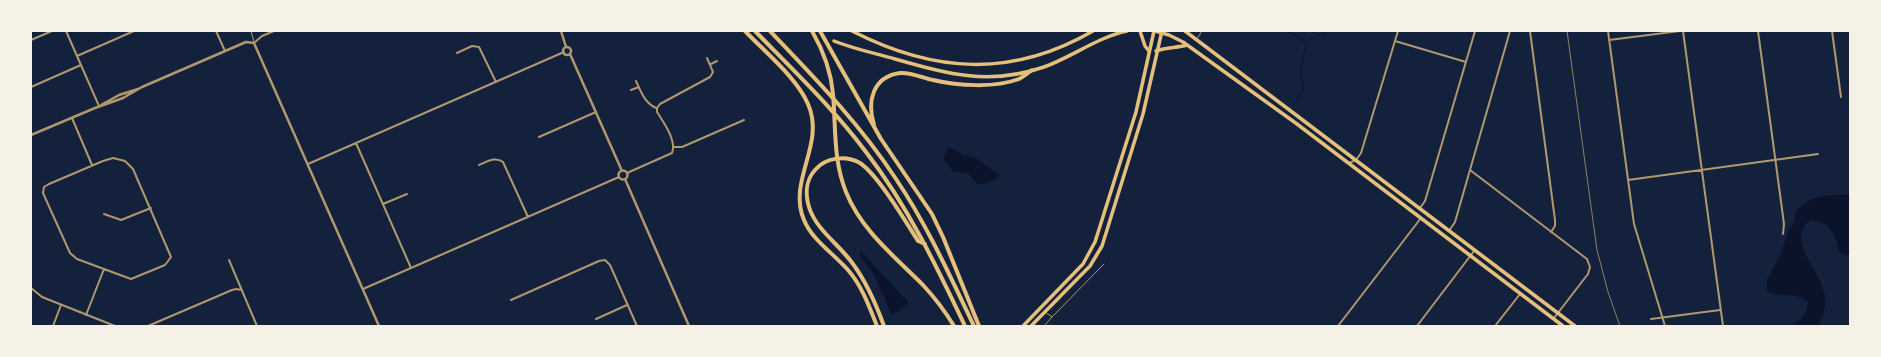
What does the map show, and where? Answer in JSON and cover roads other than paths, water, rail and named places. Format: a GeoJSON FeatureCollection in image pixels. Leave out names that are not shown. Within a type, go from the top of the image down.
{"type":"FeatureCollection","features":[{"type":"Feature","properties":{"kind":"highway"},"geometry":{"type":"LineString","coordinates":[[745,31],[789,78],[808,104],[812,117],[813,136],[799,189],[801,214],[813,234],[852,275],[864,294],[877,326]]}},
{"type":"Feature","properties":{"kind":"highway"},"geometry":{"type":"LineString","coordinates":[[755,31],[829,107],[862,147],[909,215],[965,326]]}},
{"type":"Feature","properties":{"kind":"highway"},"geometry":{"type":"LineString","coordinates":[[770,31],[854,121],[896,179],[928,231],[974,326]]}},
{"type":"Feature","properties":{"kind":"highway"},"geometry":{"type":"LineString","coordinates":[[812,31],[828,67],[833,93],[835,149],[846,194],[865,224],[933,297],[954,326]]}},
{"type":"Feature","properties":{"kind":"highway"},"geometry":{"type":"LineString","coordinates":[[820,31],[876,129],[896,162],[917,190],[938,227],[978,326]]}},
{"type":"Feature","properties":{"kind":"highway"},"geometry":{"type":"LineString","coordinates":[[876,129],[870,109],[872,95],[882,81],[894,75],[910,74],[943,82],[972,85],[1004,82],[1019,78],[1032,70]]}},
{"type":"Feature","properties":{"kind":"highway"},"geometry":{"type":"LineString","coordinates":[[884,326],[862,276],[845,253],[821,230],[811,213],[807,200],[807,187],[814,171],[823,163],[834,159],[850,159],[860,163],[885,192],[918,241],[925,245]]}},
{"type":"Feature","properties":{"kind":"main road"},"geometry":{"type":"LineString","coordinates":[[852,31],[916,57],[944,63],[972,65],[1003,63],[1033,57],[1064,46],[1093,31]]}},
{"type":"Feature","properties":{"kind":"main road"},"geometry":{"type":"LineString","coordinates":[[834,41],[858,50],[959,76],[1002,76],[1032,70],[1052,63],[1112,35],[1127,31]]}},
{"type":"Feature","properties":{"kind":"main road"},"geometry":{"type":"LineString","coordinates":[[1140,31],[1145,46],[1149,51]]}},
{"type":"Feature","properties":{"kind":"main road"},"geometry":{"type":"LineString","coordinates":[[1023,326],[1083,264],[1095,242],[1136,112],[1149,51],[1155,31],[1162,32],[1187,45],[1349,163],[1563,326]]}},
{"type":"Feature","properties":{"kind":"main road"},"geometry":{"type":"LineString","coordinates":[[1185,31],[1575,326]]}},
{"type":"Feature","properties":{"kind":"main road"},"geometry":{"type":"LineString","coordinates":[[1031,326],[1090,266],[1102,246],[1144,107],[1156,51],[1162,32]]}},
{"type":"Feature","properties":{"kind":"main road"},"geometry":{"type":"LineString","coordinates":[[1156,51],[1169,46],[1179,47],[1187,45]]}},
{"type":"Feature","properties":{"kind":"street"},"geometry":{"type":"LineString","coordinates":[[31,40],[52,31]]}},
{"type":"Feature","properties":{"kind":"street"},"geometry":{"type":"LineString","coordinates":[[66,31],[99,106]]}},
{"type":"Feature","properties":{"kind":"street"},"geometry":{"type":"LineString","coordinates":[[77,56],[134,31]]}},
{"type":"Feature","properties":{"kind":"street"},"geometry":{"type":"LineString","coordinates":[[216,31],[225,51]]}},
{"type":"Feature","properties":{"kind":"street"},"geometry":{"type":"LineString","coordinates":[[254,43],[260,37],[274,31]]}},
{"type":"Feature","properties":{"kind":"street"},"geometry":{"type":"LineString","coordinates":[[561,31],[566,46],[564,52]]}},
{"type":"Feature","properties":{"kind":"street"},"geometry":{"type":"LineString","coordinates":[[1349,163],[1356,160],[1364,145],[1398,31]]}},
{"type":"Feature","properties":{"kind":"street"},"geometry":{"type":"LineString","coordinates":[[1420,208],[1425,200],[1475,31]]}},
{"type":"Feature","properties":{"kind":"street"},"geometry":{"type":"LineString","coordinates":[[1449,231],[1455,222],[1510,31]]}},
{"type":"Feature","properties":{"kind":"street"},"geometry":{"type":"LineString","coordinates":[[1530,31],[1555,220],[1555,226],[1551,232]]}},
{"type":"Feature","properties":{"kind":"street"},"geometry":{"type":"LineString","coordinates":[[1608,31],[1635,229],[1665,326]]}},
{"type":"Feature","properties":{"kind":"street"},"geometry":{"type":"LineString","coordinates":[[1609,40],[1680,31]]}},
{"type":"Feature","properties":{"kind":"street"},"geometry":{"type":"LineString","coordinates":[[1683,31],[1723,326]]}},
{"type":"Feature","properties":{"kind":"street"},"geometry":{"type":"LineString","coordinates":[[1758,31],[1784,224],[1783,234]]}},
{"type":"Feature","properties":{"kind":"street"},"geometry":{"type":"LineString","coordinates":[[1832,31],[1841,97]]}},
{"type":"Feature","properties":{"kind":"street"},"geometry":{"type":"LineString","coordinates":[[1395,41],[1466,62]]}},
{"type":"Feature","properties":{"kind":"street"},"geometry":{"type":"LineString","coordinates":[[31,135],[99,106],[118,100],[142,87],[246,42],[254,43]]}},
{"type":"Feature","properties":{"kind":"street"},"geometry":{"type":"LineString","coordinates":[[254,43],[379,326]]}},
{"type":"Feature","properties":{"kind":"street"},"geometry":{"type":"LineString","coordinates":[[457,53],[472,46],[479,47],[496,82]]}},
{"type":"Feature","properties":{"kind":"street"},"geometry":{"type":"LineString","coordinates":[[566,46],[572,49],[570,54],[622,171],[627,173],[672,153],[674,147],[657,112],[657,108]]}},
{"type":"Feature","properties":{"kind":"street"},"geometry":{"type":"LineString","coordinates":[[308,164],[564,52],[566,54],[570,54]]}},
{"type":"Feature","properties":{"kind":"street"},"geometry":{"type":"LineString","coordinates":[[657,108],[660,104],[710,77],[713,72],[711,64],[707,58]]}},
{"type":"Feature","properties":{"kind":"street"},"geometry":{"type":"LineString","coordinates":[[711,64],[717,61]]}},
{"type":"Feature","properties":{"kind":"street"},"geometry":{"type":"LineString","coordinates":[[31,87],[81,66]]}},
{"type":"Feature","properties":{"kind":"street"},"geometry":{"type":"LineString","coordinates":[[636,81],[650,106],[657,108]]}},
{"type":"Feature","properties":{"kind":"street"},"geometry":{"type":"LineString","coordinates":[[632,90],[639,87]]}},
{"type":"Feature","properties":{"kind":"street"},"geometry":{"type":"LineString","coordinates":[[538,137],[596,112]]}},
{"type":"Feature","properties":{"kind":"street"},"geometry":{"type":"LineString","coordinates":[[72,118],[92,165]]}},
{"type":"Feature","properties":{"kind":"street"},"geometry":{"type":"LineString","coordinates":[[674,147],[682,146],[744,120]]}},
{"type":"Feature","properties":{"kind":"street"},"geometry":{"type":"LineString","coordinates":[[356,143],[411,268]]}},
{"type":"Feature","properties":{"kind":"street"},"geometry":{"type":"LineString","coordinates":[[1628,180],[1818,154]]}},
{"type":"Feature","properties":{"kind":"street"},"geometry":{"type":"LineString","coordinates":[[113,158],[129,164],[138,178],[170,253],[171,260],[165,265],[131,279],[77,259],[70,253],[43,195],[43,189],[48,184],[92,165],[113,158]]}},
{"type":"Feature","properties":{"kind":"street"},"geometry":{"type":"LineString","coordinates":[[479,165],[494,159],[500,159],[503,162],[528,217]]}},
{"type":"Feature","properties":{"kind":"street"},"geometry":{"type":"LineString","coordinates":[[1470,170],[1585,256],[1590,264],[1588,274],[1553,319]]}},
{"type":"Feature","properties":{"kind":"street"},"geometry":{"type":"LineString","coordinates":[[363,289],[619,177],[622,171]]}},
{"type":"Feature","properties":{"kind":"street"},"geometry":{"type":"LineString","coordinates":[[627,173],[625,179],[689,326]]}},
{"type":"Feature","properties":{"kind":"street"},"geometry":{"type":"LineString","coordinates":[[619,177],[622,180],[625,179]]}},
{"type":"Feature","properties":{"kind":"street"},"geometry":{"type":"LineString","coordinates":[[383,204],[407,194]]}},
{"type":"Feature","properties":{"kind":"street"},"geometry":{"type":"LineString","coordinates":[[104,214],[121,220],[151,208]]}},
{"type":"Feature","properties":{"kind":"street"},"geometry":{"type":"LineString","coordinates":[[1338,326],[1420,218]]}},
{"type":"Feature","properties":{"kind":"street"},"geometry":{"type":"LineString","coordinates":[[1417,326],[1474,250]]}},
{"type":"Feature","properties":{"kind":"street"},"geometry":{"type":"LineString","coordinates":[[229,260],[257,326]]}},
{"type":"Feature","properties":{"kind":"street"},"geometry":{"type":"LineString","coordinates":[[511,300],[599,261],[605,260],[610,265],[636,326]]}},
{"type":"Feature","properties":{"kind":"street"},"geometry":{"type":"LineString","coordinates":[[86,315],[104,270]]}},
{"type":"Feature","properties":{"kind":"street"},"geometry":{"type":"LineString","coordinates":[[31,288],[39,296],[115,326]]}},
{"type":"Feature","properties":{"kind":"street"},"geometry":{"type":"LineString","coordinates":[[148,326],[234,289],[242,290]]}},
{"type":"Feature","properties":{"kind":"street"},"geometry":{"type":"LineString","coordinates":[[1495,326],[1520,293]]}},
{"type":"Feature","properties":{"kind":"street"},"geometry":{"type":"LineString","coordinates":[[53,326],[61,305]]}},
{"type":"Feature","properties":{"kind":"street"},"geometry":{"type":"LineString","coordinates":[[596,319],[627,305]]}},
{"type":"Feature","properties":{"kind":"street"},"geometry":{"type":"LineString","coordinates":[[1651,320],[1720,310]]}},
{"type":"Feature","properties":{"kind":"lane"},"geometry":{"type":"LineString","coordinates":[[251,31],[254,43]]}},
{"type":"Feature","properties":{"kind":"lane"},"geometry":{"type":"LineString","coordinates":[[1196,39],[1202,31]]}},
{"type":"Feature","properties":{"kind":"lane"},"geometry":{"type":"LineString","coordinates":[[1044,326],[1104,264]]}},
{"type":"Feature","properties":{"kind":"lane"},"geometry":{"type":"LineString","coordinates":[[1037,312],[1045,312],[1052,318]]}},
{"type":"Feature","properties":{"kind":"water"},"geometry":{"type":"Polygon","coordinates":[[[948,148],[955,149],[963,155],[974,157],[1000,175],[990,182],[977,184],[968,173],[954,172],[944,160],[948,148]]]}},
{"type":"Feature","properties":{"kind":"water"},"geometry":{"type":"Polygon","coordinates":[[[1850,194],[1850,254],[1847,255],[1839,252],[1832,231],[1819,222],[1813,220],[1806,223],[1802,230],[1801,235],[1804,250],[1824,291],[1825,306],[1819,326],[1791,326],[1803,317],[1808,302],[1798,296],[1772,294],[1767,291],[1767,280],[1782,251],[1789,228],[1794,223],[1796,211],[1809,200],[1822,196],[1850,194]]]}},
{"type":"Feature","properties":{"kind":"water"},"geometry":{"type":"Polygon","coordinates":[[[861,251],[909,303],[892,315],[874,275],[859,254],[861,251]]]}},
{"type":"Feature","properties":{"kind":"waterway"},"geometry":{"type":"LineString","coordinates":[[1289,31],[1306,42],[1328,31]]}},
{"type":"Feature","properties":{"kind":"waterway"},"geometry":{"type":"LineString","coordinates":[[1293,105],[1303,90],[1301,72],[1306,42]]}},
{"type":"Feature","properties":{"kind":"railway"},"geometry":{"type":"LineString","coordinates":[[1567,31],[1597,250],[1608,292],[1620,326]]}}]}
